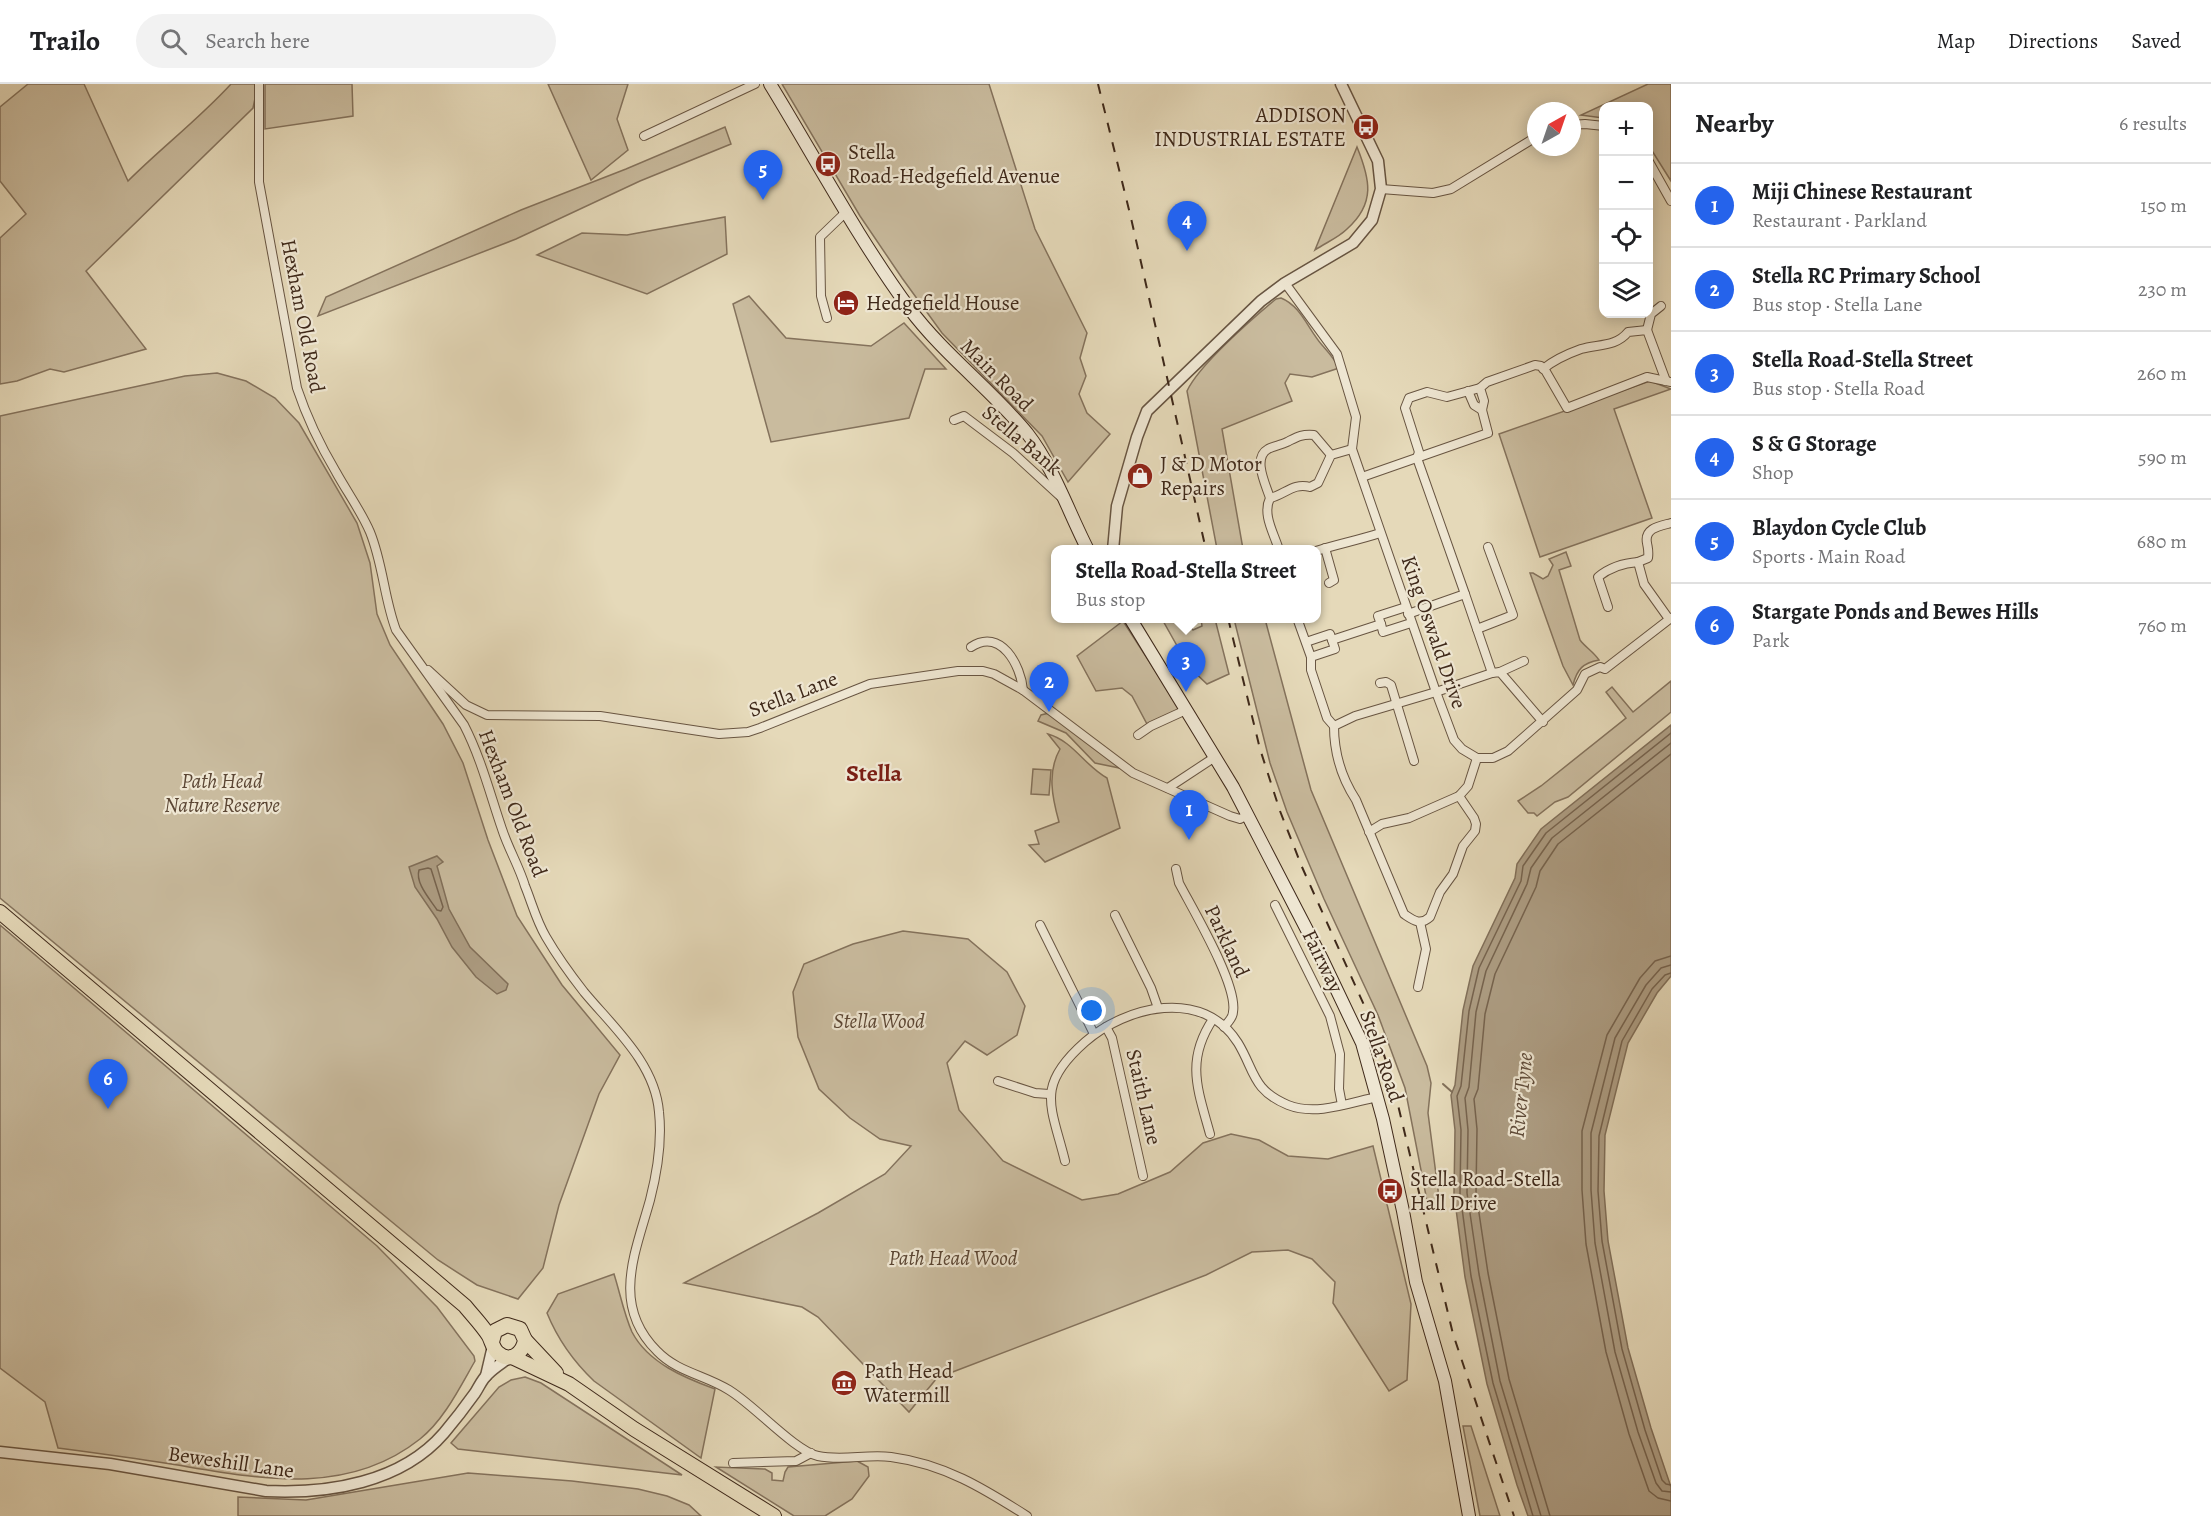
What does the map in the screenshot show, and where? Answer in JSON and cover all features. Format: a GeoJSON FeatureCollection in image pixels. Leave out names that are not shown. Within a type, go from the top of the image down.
{"type":"FeatureCollection","features":[{"type":"Feature","properties":{"kind":"main road","name":"Main Road"},"geometry":{"type":"LineString","coordinates":[[770,84],[889,280],[933,338],[1027,434],[1049,468],[1086,545]]}},
{"type":"Feature","properties":{"kind":"main road","name":"Stella Road"},"geometry":{"type":"LineString","coordinates":[[1133,623],[1248,815],[1362,1043],[1403,1211],[1416,1282],[1445,1381],[1468,1516]]}},
{"type":"Feature","properties":{"kind":"main road"},"geometry":{"type":"LineString","coordinates":[[0,912],[465,1306],[499,1355],[511,1357],[569,1384],[634,1429],[774,1516]]}},
{"type":"Feature","properties":{"kind":"main road"},"geometry":{"type":"LineString","coordinates":[[465,1306],[505,1325],[520,1329],[525,1340],[569,1384]]}},
{"type":"Feature","properties":{"kind":"main road"},"geometry":{"type":"LineString","coordinates":[[492,1344],[495,1331],[505,1325]]}},
{"type":"Feature","properties":{"kind":"main road"},"geometry":{"type":"LineString","coordinates":[[511,1357],[521,1351],[525,1340]]}},
{"type":"Feature","properties":{"kind":"street","name":"Hexham Old Road"},"geometry":{"type":"LineString","coordinates":[[259,84],[259,182],[297,388],[315,435],[369,530],[382,569],[389,614],[400,639],[464,725],[473,742],[535,917],[583,990],[637,1055],[648,1072],[656,1093],[660,1124],[655,1174],[650,1200],[635,1249],[630,1287],[630,1301],[637,1324],[664,1358],[685,1371],[719,1384],[735,1394],[811,1453]]}},
{"type":"Feature","properties":{"kind":"street"},"geometry":{"type":"LineString","coordinates":[[644,136],[755,84]]}},
{"type":"Feature","properties":{"kind":"street"},"geometry":{"type":"LineString","coordinates":[[1113,545],[1117,506],[1142,420],[1154,403],[1176,385],[1261,301],[1285,283],[1353,243],[1372,220],[1381,189],[1378,161],[1341,84]]}},
{"type":"Feature","properties":{"kind":"street"},"geometry":{"type":"LineString","coordinates":[[1581,124],[1599,125]]}},
{"type":"Feature","properties":{"kind":"street"},"geometry":{"type":"LineString","coordinates":[[1381,189],[1433,193],[1451,189],[1527,143]]}},
{"type":"Feature","properties":{"kind":"street"},"geometry":{"type":"LineString","coordinates":[[1653,169],[1671,201]]}},
{"type":"Feature","properties":{"kind":"street"},"geometry":{"type":"LineString","coordinates":[[827,318],[821,296],[820,237],[846,212]]}},
{"type":"Feature","properties":{"kind":"street","name":"King Oswald Drive"},"geometry":{"type":"LineString","coordinates":[[1285,283],[1337,354],[1356,417],[1352,449],[1408,615],[1454,740],[1469,755],[1477,758]]}},
{"type":"Feature","properties":{"kind":"street"},"geometry":{"type":"LineString","coordinates":[[1662,306],[1651,314],[1647,330],[1668,381]]}},
{"type":"Feature","properties":{"kind":"street"},"geometry":{"type":"LineString","coordinates":[[1543,369],[1554,360],[1582,349],[1614,343],[1628,332],[1647,330]]}},
{"type":"Feature","properties":{"kind":"street"},"geometry":{"type":"LineString","coordinates":[[1543,722],[1496,672],[1477,629],[1417,458],[1419,452],[1404,408],[1409,398],[1427,392],[1446,397],[1480,387],[1487,382],[1535,365],[1541,366],[1567,408],[1647,377],[1668,381]]}},
{"type":"Feature","properties":{"kind":"street"},"geometry":{"type":"LineString","coordinates":[[1362,477],[1488,433],[1482,410],[1484,401],[1480,387]]}},
{"type":"Feature","properties":{"kind":"street"},"geometry":{"type":"LineString","coordinates":[[1468,391],[1473,405],[1482,410]]}},
{"type":"Feature","properties":{"kind":"street","name":"Stella Bank"},"geometry":{"type":"LineString","coordinates":[[954,420],[964,416],[1013,453],[1064,500]]}},
{"type":"Feature","properties":{"kind":"street"},"geometry":{"type":"LineString","coordinates":[[1278,545],[1267,514],[1266,506],[1270,498],[1260,464],[1262,456],[1266,450],[1302,434],[1314,435],[1331,455]]}},
{"type":"Feature","properties":{"kind":"street"},"geometry":{"type":"LineString","coordinates":[[1270,498],[1282,496],[1288,489],[1303,485],[1310,487],[1318,483],[1331,455],[1352,449]]}},
{"type":"Feature","properties":{"kind":"street"},"geometry":{"type":"LineString","coordinates":[[1608,607],[1598,577],[1605,572],[1648,558],[1650,550],[1647,534],[1651,530],[1671,523]]}},
{"type":"Feature","properties":{"kind":"street"},"geometry":{"type":"LineString","coordinates":[[1329,583],[1334,580],[1321,550],[1344,541],[1354,542],[1380,533]]}},
{"type":"Feature","properties":{"kind":"street"},"geometry":{"type":"LineString","coordinates":[[1477,629],[1513,615],[1488,547]]}},
{"type":"Feature","properties":{"kind":"street"},"geometry":{"type":"LineString","coordinates":[[1369,832],[1382,824],[1409,818],[1459,796],[1468,786],[1477,758],[1493,758],[1508,751],[1577,690],[1585,674],[1600,668],[1605,669],[1670,619],[1644,584],[1638,562]]}},
{"type":"Feature","properties":{"kind":"street"},"geometry":{"type":"LineString","coordinates":[[1408,615],[1378,616],[1383,632],[1408,615],[1465,594]]}},
{"type":"Feature","properties":{"kind":"street"},"geometry":{"type":"LineString","coordinates":[[1299,623],[1311,657],[1311,670],[1327,718],[1334,726],[1334,748],[1348,788],[1356,800],[1404,914],[1414,921],[1420,922],[1430,917],[1440,892],[1453,874],[1463,846],[1475,831],[1474,818],[1459,796]]}},
{"type":"Feature","properties":{"kind":"street"},"geometry":{"type":"LineString","coordinates":[[1332,640],[1381,624]]}},
{"type":"Feature","properties":{"kind":"street"},"geometry":{"type":"LineString","coordinates":[[1306,642],[1330,634],[1335,650],[1311,657]]}},
{"type":"Feature","properties":{"kind":"street"},"geometry":{"type":"LineString","coordinates":[[971,647],[986,642],[1004,648],[1016,662],[1023,690]]}},
{"type":"Feature","properties":{"kind":"street","name":"Stella Lane"},"geometry":{"type":"LineString","coordinates":[[416,659],[474,709],[487,715],[600,716],[719,734],[748,732],[861,687],[883,681],[974,670],[994,674],[1023,690],[1133,773],[1236,818],[1240,819],[1248,815]]}},
{"type":"Feature","properties":{"kind":"street"},"geometry":{"type":"LineString","coordinates":[[1334,726],[1355,716],[1436,692],[1524,661]]}},
{"type":"Feature","properties":{"kind":"street"},"geometry":{"type":"LineString","coordinates":[[1380,683],[1386,682],[1391,685],[1414,761]]}},
{"type":"Feature","properties":{"kind":"street"},"geometry":{"type":"LineString","coordinates":[[464,725],[474,709]]}},
{"type":"Feature","properties":{"kind":"street"},"geometry":{"type":"LineString","coordinates":[[1138,735],[1151,726],[1186,710]]}},
{"type":"Feature","properties":{"kind":"street"},"geometry":{"type":"LineString","coordinates":[[1168,788],[1215,757]]}},
{"type":"Feature","properties":{"kind":"street","name":"Parkland"},"geometry":{"type":"LineString","coordinates":[[1176,869],[1179,883],[1220,964],[1233,999],[1232,1016],[1224,1027]]}},
{"type":"Feature","properties":{"kind":"street","name":"Fairway"},"geometry":{"type":"LineString","coordinates":[[1275,904],[1330,1016],[1340,1054],[1339,1089],[1342,1105]]}},
{"type":"Feature","properties":{"kind":"street"},"geometry":{"type":"LineString","coordinates":[[1114,915],[1151,988],[1158,1008]]}},
{"type":"Feature","properties":{"kind":"street"},"geometry":{"type":"LineString","coordinates":[[1418,987],[1426,949],[1420,922]]}},
{"type":"Feature","properties":{"kind":"street"},"geometry":{"type":"LineString","coordinates":[[1040,925],[1094,1034]]}},
{"type":"Feature","properties":{"kind":"street"},"geometry":{"type":"LineString","coordinates":[[1065,1161],[1049,1094],[1056,1076],[1073,1054],[1094,1034],[1123,1018],[1158,1008],[1200,1012],[1213,1019],[1224,1027],[1237,1042],[1256,1082],[1278,1100],[1297,1108],[1323,1108],[1377,1097]]}},
{"type":"Feature","properties":{"kind":"street"},"geometry":{"type":"LineString","coordinates":[[1210,1134],[1198,1088],[1197,1056],[1203,1035],[1213,1019]]}},
{"type":"Feature","properties":{"kind":"street","name":"Staith Lane"},"geometry":{"type":"LineString","coordinates":[[1106,1027],[1112,1038],[1143,1176]]}},
{"type":"Feature","properties":{"kind":"street"},"geometry":{"type":"LineString","coordinates":[[998,1081],[1035,1094],[1049,1094]]}},
{"type":"Feature","properties":{"kind":"street","name":"Beweshill Lane"},"geometry":{"type":"LineString","coordinates":[[486,1376],[492,1344]]}},
{"type":"Feature","properties":{"kind":"street","name":"Beweshill Lane"},"geometry":{"type":"LineString","coordinates":[[0,1452],[110,1464],[266,1491],[290,1492],[333,1488],[398,1469],[421,1455],[454,1421],[486,1376],[511,1357]]}},
{"type":"Feature","properties":{"kind":"street"},"geometry":{"type":"LineString","coordinates":[[732,1464],[777,1466],[796,1461],[811,1453],[828,1457],[889,1457],[932,1467],[971,1482],[1027,1516]]}},
{"type":"Feature","properties":{"kind":"green space"},"geometry":{"type":"Polygon","coordinates":[[[28,84],[84,84],[128,181],[231,84],[258,84],[253,108],[86,271],[146,349],[64,372],[50,369],[17,381],[0,384],[0,238],[26,214],[0,181],[0,107],[28,84]]]}},
{"type":"Feature","properties":{"kind":"green space"},"geometry":{"type":"Polygon","coordinates":[[[265,84],[352,84],[353,116],[265,129],[265,84]]]}},
{"type":"Feature","properties":{"kind":"green space"},"geometry":{"type":"Polygon","coordinates":[[[548,84],[628,84],[617,119],[628,150],[591,180],[548,84]]]}},
{"type":"Feature","properties":{"kind":"green space"},"geometry":{"type":"Polygon","coordinates":[[[782,84],[989,84],[1035,229],[1087,333],[1080,358],[1086,376],[1079,394],[1087,413],[1110,434],[1068,482],[1042,436],[942,333],[902,278],[860,216],[782,84]]]}},
{"type":"Feature","properties":{"kind":"green space"},"geometry":{"type":"Polygon","coordinates":[[[1648,84],[1671,84],[1671,181],[1653,152],[1653,102],[1609,102],[1648,84]]]}},
{"type":"Feature","properties":{"kind":"green space"},"geometry":{"type":"Polygon","coordinates":[[[1599,107],[1599,117],[1581,115],[1599,107]]]}},
{"type":"Feature","properties":{"kind":"green space"},"geometry":{"type":"Polygon","coordinates":[[[725,127],[731,144],[640,181],[516,239],[318,316],[326,297],[521,210],[725,127]]]}},
{"type":"Feature","properties":{"kind":"green space"},"geometry":{"type":"Polygon","coordinates":[[[1357,147],[1365,170],[1368,190],[1363,210],[1336,238],[1315,250],[1357,147]]]}},
{"type":"Feature","properties":{"kind":"green space"},"geometry":{"type":"Polygon","coordinates":[[[725,217],[727,254],[647,294],[537,255],[582,233],[627,235],[725,217]]]}},
{"type":"Feature","properties":{"kind":"green space"},"geometry":{"type":"Polygon","coordinates":[[[749,296],[786,338],[871,346],[904,323],[946,369],[925,369],[909,418],[771,442],[733,304],[749,296]]]}},
{"type":"Feature","properties":{"kind":"green space"},"geometry":{"type":"Polygon","coordinates":[[[1281,298],[1294,306],[1339,368],[1312,377],[1290,374],[1285,383],[1292,401],[1222,429],[1242,545],[1216,545],[1187,391],[1203,368],[1227,343],[1276,299],[1281,298]]]}},
{"type":"Feature","properties":{"kind":"green space","name":"Path Head Nature Reserve"},"geometry":{"type":"Polygon","coordinates":[[[217,373],[246,381],[275,398],[299,423],[357,523],[370,563],[377,614],[390,645],[443,724],[463,763],[488,840],[517,916],[562,985],[620,1055],[599,1094],[559,1205],[543,1268],[518,1299],[477,1285],[438,1260],[0,898],[0,416],[185,376],[217,373]]]}},
{"type":"Feature","properties":{"kind":"green space"},"geometry":{"type":"Polygon","coordinates":[[[1650,381],[1671,389],[1614,409],[1652,518],[1540,557],[1499,434],[1650,381]]]}},
{"type":"Feature","properties":{"kind":"green space"},"geometry":{"type":"Polygon","coordinates":[[[1566,552],[1571,566],[1559,570],[1580,640],[1599,660],[1582,668],[1576,675],[1573,685],[1563,666],[1530,573],[1543,579],[1548,576],[1553,565],[1549,559],[1566,552]]]}},
{"type":"Feature","properties":{"kind":"green space"},"geometry":{"type":"Polygon","coordinates":[[[1120,623],[1124,623],[1180,709],[1147,724],[1132,696],[1122,688],[1096,691],[1077,656],[1120,623]]]}},
{"type":"Feature","properties":{"kind":"green space"},"geometry":{"type":"Polygon","coordinates":[[[1164,623],[1189,623],[1193,630],[1202,626],[1202,623],[1216,623],[1229,674],[1207,684],[1189,667],[1164,623]]]}},
{"type":"Feature","properties":{"kind":"green space"},"geometry":{"type":"Polygon","coordinates":[[[1235,623],[1266,623],[1311,790],[1427,1066],[1431,1083],[1428,1113],[1440,1205],[1428,1206],[1405,1088],[1378,1015],[1324,899],[1287,812],[1270,763],[1235,623]]]}},
{"type":"Feature","properties":{"kind":"green space"},"geometry":{"type":"Polygon","coordinates":[[[1671,681],[1671,712],[1568,797],[1555,802],[1537,816],[1534,813],[1528,813],[1518,801],[1541,786],[1626,718],[1606,692],[1612,687],[1633,712],[1671,681]]]}},
{"type":"Feature","properties":{"kind":"green space"},"geometry":{"type":"Polygon","coordinates":[[[1049,713],[1124,769],[1095,763],[1066,733],[1038,721],[1041,715],[1049,713]]]}},
{"type":"Feature","properties":{"kind":"green space"},"geometry":{"type":"Polygon","coordinates":[[[1048,734],[1065,742],[1107,778],[1120,828],[1045,862],[1029,845],[1039,844],[1035,831],[1059,822],[1054,803],[1052,776],[1060,749],[1048,734]]]}},
{"type":"Feature","properties":{"kind":"green space"},"geometry":{"type":"Polygon","coordinates":[[[1033,769],[1051,770],[1049,795],[1031,794],[1033,769]]]}},
{"type":"Feature","properties":{"kind":"green space"},"geometry":{"type":"Polygon","coordinates":[[[0,925],[377,1246],[437,1307],[474,1356],[475,1361],[444,1413],[420,1439],[392,1458],[362,1470],[331,1477],[300,1479],[235,1474],[58,1448],[45,1402],[0,1368],[0,925]]]}},
{"type":"Feature","properties":{"kind":"green space","name":"Path Head Wood"},"geometry":{"type":"Polygon","coordinates":[[[903,931],[968,939],[1007,972],[1025,1006],[1017,1035],[987,1055],[965,1041],[947,1063],[959,1110],[1003,1161],[1082,1200],[1118,1194],[1170,1172],[1203,1143],[1231,1134],[1259,1140],[1288,1156],[1328,1159],[1373,1146],[1411,1304],[1407,1380],[1389,1391],[1333,1303],[1335,1282],[1312,1259],[1288,1250],[1252,1252],[1206,1275],[937,1378],[909,1412],[818,1317],[802,1307],[684,1283],[818,1213],[885,1174],[911,1146],[880,1139],[850,1118],[819,1089],[798,1037],[793,992],[804,964],[853,944],[903,931]]]}},
{"type":"Feature","properties":{"kind":"green space"},"geometry":{"type":"Polygon","coordinates":[[[614,1274],[629,1325],[639,1343],[657,1361],[668,1368],[715,1389],[701,1458],[594,1381],[567,1350],[551,1323],[547,1313],[558,1294],[614,1274]]]}},
{"type":"Feature","properties":{"kind":"green space"},"geometry":{"type":"Polygon","coordinates":[[[525,1377],[541,1383],[682,1475],[458,1449],[451,1443],[499,1387],[511,1380],[525,1377]]]}},
{"type":"Feature","properties":{"kind":"green space"},"geometry":{"type":"Polygon","coordinates":[[[1463,1426],[1471,1426],[1500,1516],[1480,1516],[1463,1426]]]}},
{"type":"Feature","properties":{"kind":"green space"},"geometry":{"type":"Polygon","coordinates":[[[857,1461],[868,1467],[869,1476],[852,1499],[825,1516],[794,1516],[716,1467],[765,1469],[772,1473],[772,1480],[783,1481],[788,1467],[857,1461]]]}},
{"type":"Feature","properties":{"kind":"green space"},"geometry":{"type":"Polygon","coordinates":[[[468,1473],[638,1489],[667,1496],[689,1505],[701,1516],[238,1516],[238,1497],[306,1500],[468,1473]]]}},
{"type":"Feature","properties":{"kind":"water","name":"River Tyne"},"geometry":{"type":"Polygon","coordinates":[[[1671,725],[1671,976],[1657,993],[1628,1043],[1605,1135],[1604,1191],[1608,1241],[1628,1348],[1671,1487],[1671,1516],[1528,1516],[1487,1384],[1465,1277],[1454,1194],[1455,1130],[1451,1095],[1455,1085],[1463,1010],[1473,966],[1515,878],[1517,864],[1541,829],[1671,725]]]}},
{"type":"Feature","properties":{"kind":"water"},"geometry":{"type":"Polygon","coordinates":[[[437,856],[443,862],[437,866],[449,909],[470,947],[508,984],[506,990],[497,994],[476,977],[452,947],[437,919],[415,887],[409,867],[437,856]]]}},
{"type":"Feature","properties":{"kind":"waterway"},"geometry":{"type":"LineString","coordinates":[[1443,1084],[1452,1092]]}},
{"type":"Feature","properties":{"kind":"railway"},"geometry":{"type":"LineString","coordinates":[[1098,84],[1131,218],[1205,545]]}},
{"type":"Feature","properties":{"kind":"railway"},"geometry":{"type":"LineString","coordinates":[[1229,623],[1260,749],[1280,811],[1302,867],[1377,1034],[1391,1076],[1453,1334],[1514,1516]]}},
{"type":"Feature","properties":{"kind":"place","name":"ADDISON INDUSTRIAL ESTATE"},"geometry":{"type":"Point","coordinates":[1366,127]}},
{"type":"Feature","properties":{"kind":"place","name":"Stella Road-Hedgefield Avenue"},"geometry":{"type":"Point","coordinates":[828,164]}},
{"type":"Feature","properties":{"kind":"place","name":"Blaydon Cycle Club"},"geometry":{"type":"Point","coordinates":[763,200]}},
{"type":"Feature","properties":{"kind":"place","name":"S & G Storage"},"geometry":{"type":"Point","coordinates":[1187,251]}},
{"type":"Feature","properties":{"kind":"place","name":"Hedgefield House"},"geometry":{"type":"Point","coordinates":[846,303]}},
{"type":"Feature","properties":{"kind":"place","name":"J & D Motor Repairs"},"geometry":{"type":"Point","coordinates":[1140,476]}},
{"type":"Feature","properties":{"kind":"place","name":"Stella Road-Stella Street"},"geometry":{"type":"Point","coordinates":[1186,692]}},
{"type":"Feature","properties":{"kind":"place","name":"Stella RC Primary School"},"geometry":{"type":"Point","coordinates":[1049,712]}},
{"type":"Feature","properties":{"kind":"place","name":"Miji Chinese Restaurant"},"geometry":{"type":"Point","coordinates":[1189,840]}},
{"type":"Feature","properties":{"kind":"place","name":"Stargate Ponds and Bewes Hills"},"geometry":{"type":"Point","coordinates":[108,1109]}},
{"type":"Feature","properties":{"kind":"place","name":"Stella Road-Stella Hall Drive"},"geometry":{"type":"Point","coordinates":[1390,1191]}},
{"type":"Feature","properties":{"kind":"place","name":"Path Head Watermill"},"geometry":{"type":"Point","coordinates":[844,1383]}},
{"type":"Feature","properties":{"kind":"district","name":"Stella"},"geometry":{"type":"Point","coordinates":[874,773]}},
{"type":"Feature","properties":{"kind":"park label","name":"Stella Wood"},"geometry":{"type":"Point","coordinates":[879,1021]}}]}
